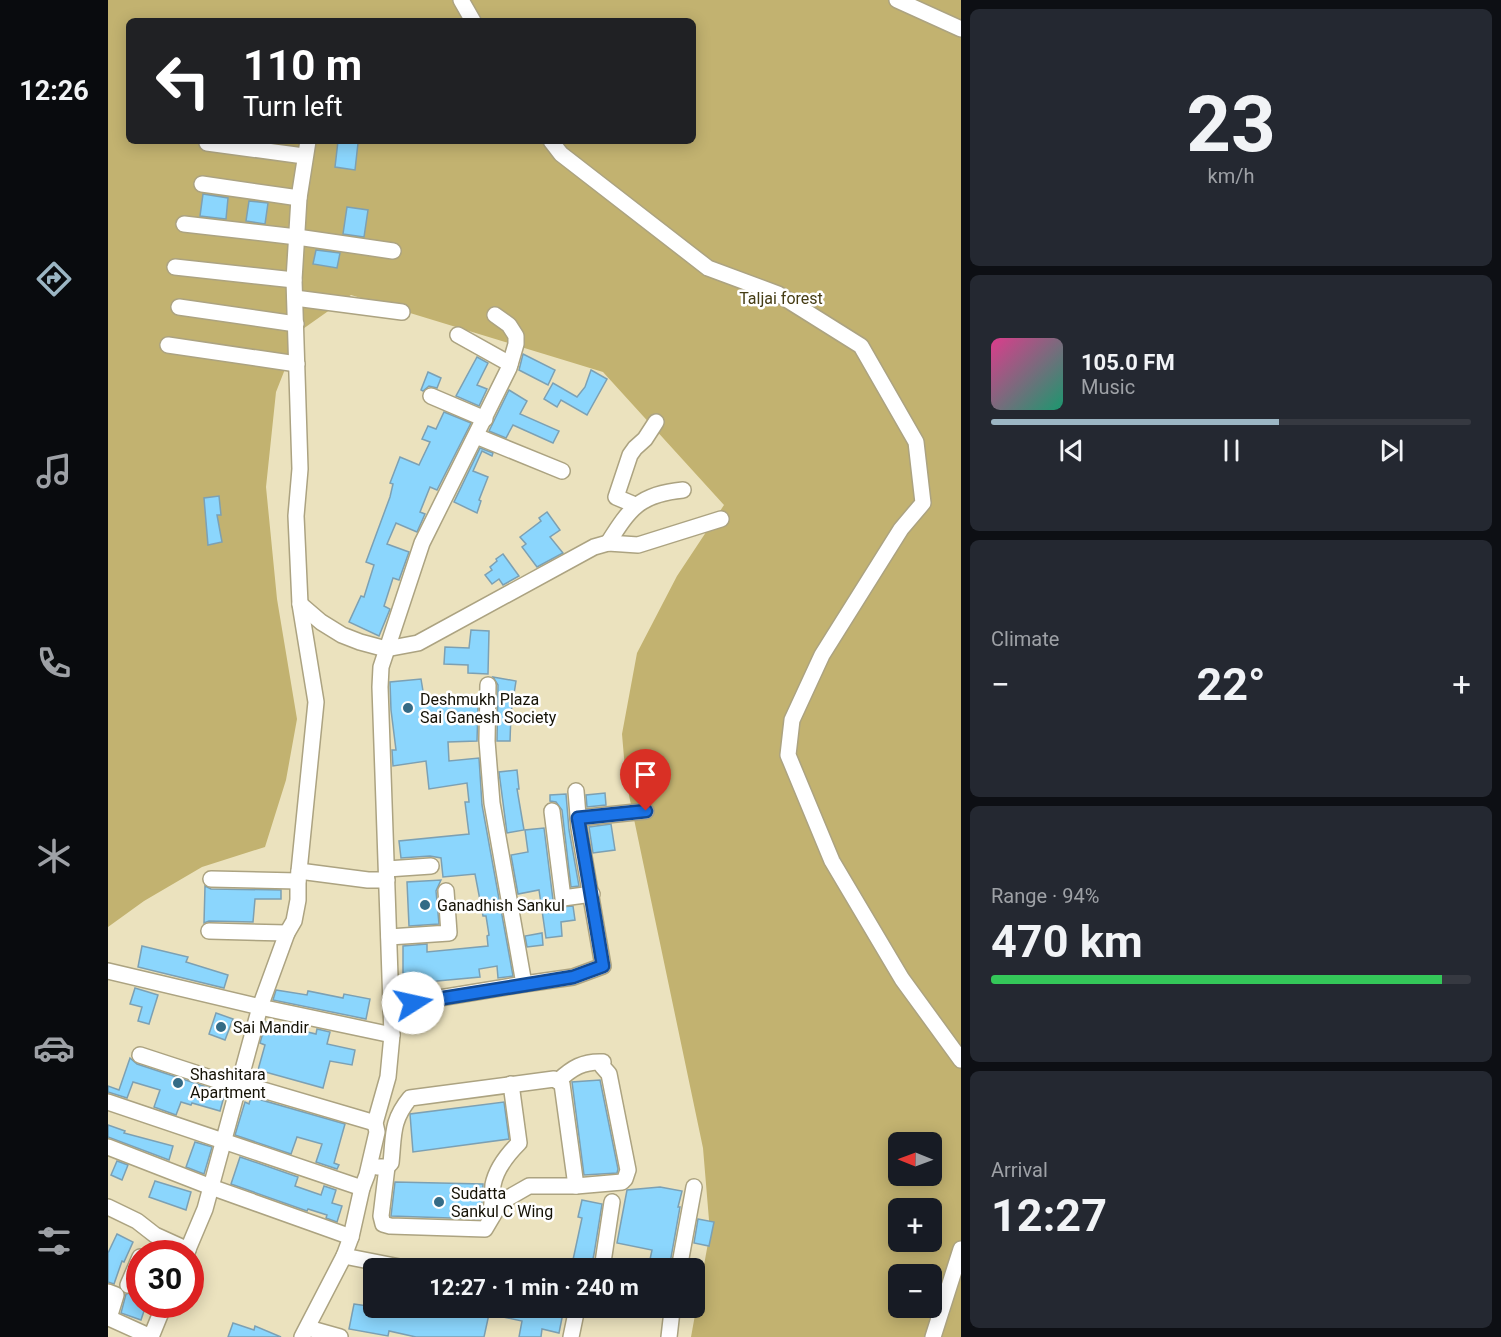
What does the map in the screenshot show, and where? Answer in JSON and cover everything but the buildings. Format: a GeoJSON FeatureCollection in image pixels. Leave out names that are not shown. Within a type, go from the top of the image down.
{"type":"FeatureCollection","features":[{"type":"Feature","properties":{"kind":"street"},"geometry":{"type":"LineString","coordinates":[[461,0],[471,18]]}},
{"type":"Feature","properties":{"kind":"street"},"geometry":{"type":"LineString","coordinates":[[897,0],[961,29]]}},
{"type":"Feature","properties":{"kind":"street"},"geometry":{"type":"LineString","coordinates":[[214,144],[304,156]]}},
{"type":"Feature","properties":{"kind":"street"},"geometry":{"type":"LineString","coordinates":[[192,1240],[205,1209],[260,1007],[286,933],[294,921],[298,900],[316,702],[300,604],[296,516],[300,469],[294,280],[299,198],[307,144]]}},
{"type":"Feature","properties":{"kind":"street"},"geometry":{"type":"LineString","coordinates":[[553,144],[561,154],[708,268],[778,294],[861,346],[916,442],[923,502],[901,529],[822,655],[792,720],[788,754],[832,861],[902,979],[961,1060]]}},
{"type":"Feature","properties":{"kind":"street"},"geometry":{"type":"LineString","coordinates":[[202,184],[299,198]]}},
{"type":"Feature","properties":{"kind":"street"},"geometry":{"type":"LineString","coordinates":[[184,224],[393,251]]}},
{"type":"Feature","properties":{"kind":"street"},"geometry":{"type":"LineString","coordinates":[[175,267],[294,280]]}},
{"type":"Feature","properties":{"kind":"street"},"geometry":{"type":"LineString","coordinates":[[295,298],[402,312]]}},
{"type":"Feature","properties":{"kind":"street"},"geometry":{"type":"LineString","coordinates":[[179,307],[296,324]]}},
{"type":"Feature","properties":{"kind":"street"},"geometry":{"type":"LineString","coordinates":[[366,1120],[388,1077],[382,1034],[391,1006],[389,937],[380,878],[381,667],[422,543],[485,419],[510,364],[516,336],[509,325],[495,315]]}},
{"type":"Feature","properties":{"kind":"street"},"geometry":{"type":"LineString","coordinates":[[459,335],[510,364]]}},
{"type":"Feature","properties":{"kind":"street"},"geometry":{"type":"LineString","coordinates":[[168,345],[297,364]]}},
{"type":"Feature","properties":{"kind":"street"},"geometry":{"type":"LineString","coordinates":[[431,396],[485,419]]}},
{"type":"Feature","properties":{"kind":"street"},"geometry":{"type":"LineString","coordinates":[[635,505],[616,497],[630,455],[645,439],[656,422]]}},
{"type":"Feature","properties":{"kind":"street"},"geometry":{"type":"LineString","coordinates":[[476,436],[562,471]]}},
{"type":"Feature","properties":{"kind":"street"},"geometry":{"type":"LineString","coordinates":[[608,543],[635,505],[656,494],[684,490]]}},
{"type":"Feature","properties":{"kind":"street"},"geometry":{"type":"LineString","coordinates":[[300,604],[321,622],[342,635],[386,649],[418,643],[594,547],[608,543],[638,545],[721,519]]}},
{"type":"Feature","properties":{"kind":"street"},"geometry":{"type":"LineString","coordinates":[[488,685],[487,741],[492,802],[524,984]]}},
{"type":"Feature","properties":{"kind":"street"},"geometry":{"type":"LineString","coordinates":[[391,1006],[573,977],[603,966],[578,818],[576,791]]}},
{"type":"Feature","properties":{"kind":"street"},"geometry":{"type":"LineString","coordinates":[[578,818],[646,811]]}},
{"type":"Feature","properties":{"kind":"street"},"geometry":{"type":"LineString","coordinates":[[552,812],[563,898],[592,894]]}},
{"type":"Feature","properties":{"kind":"street"},"geometry":{"type":"LineString","coordinates":[[211,879],[299,876],[380,878],[431,866]]}},
{"type":"Feature","properties":{"kind":"street"},"geometry":{"type":"LineString","coordinates":[[389,937],[449,933],[446,891]]}},
{"type":"Feature","properties":{"kind":"street"},"geometry":{"type":"LineString","coordinates":[[209,931],[286,933]]}},
{"type":"Feature","properties":{"kind":"street"},"geometry":{"type":"LineString","coordinates":[[108,971],[382,1034]]}},
{"type":"Feature","properties":{"kind":"street"},"geometry":{"type":"LineString","coordinates":[[140,1055],[366,1120],[378,1132],[368,1168],[354,1185],[351,1237],[344,1256],[305,1333],[340,1337]]}},
{"type":"Feature","properties":{"kind":"street"},"geometry":{"type":"LineString","coordinates":[[485,1229],[501,1202],[529,1186],[576,1186],[622,1182],[626,1179],[628,1170],[609,1074],[602,1066],[603,1062],[590,1062],[578,1066],[558,1082]]}},
{"type":"Feature","properties":{"kind":"street"},"geometry":{"type":"LineString","coordinates":[[485,1229],[383,1224],[381,1216],[387,1167],[391,1162],[392,1133],[396,1120],[410,1098],[554,1078],[562,1084],[576,1186]]}},
{"type":"Feature","properties":{"kind":"street"},"geometry":{"type":"LineString","coordinates":[[485,1229],[493,1205],[494,1182],[500,1165],[519,1143],[511,1084]]}},
{"type":"Feature","properties":{"kind":"street"},"geometry":{"type":"LineString","coordinates":[[108,1102],[354,1185]]}},
{"type":"Feature","properties":{"kind":"street"},"geometry":{"type":"LineString","coordinates":[[108,1147],[351,1237]]}},
{"type":"Feature","properties":{"kind":"street"},"geometry":{"type":"LineString","coordinates":[[368,1168],[387,1167]]}},
{"type":"Feature","properties":{"kind":"street"},"geometry":{"type":"LineString","coordinates":[[681,1258],[694,1187]]}},
{"type":"Feature","properties":{"kind":"street"},"geometry":{"type":"LineString","coordinates":[[604,1258],[612,1202]]}},
{"type":"Feature","properties":{"kind":"street"},"geometry":{"type":"LineString","coordinates":[[108,1207],[137,1221],[165,1240]]}},
{"type":"Feature","properties":{"kind":"street"},"geometry":{"type":"LineString","coordinates":[[147,1240],[150,1232]]}},
{"type":"Feature","properties":{"kind":"street"},"geometry":{"type":"LineString","coordinates":[[933,1337],[961,1249]]}},
{"type":"Feature","properties":{"kind":"street"},"geometry":{"type":"LineString","coordinates":[[344,1256],[363,1260]]}},
{"type":"Feature","properties":{"kind":"street"},"geometry":{"type":"LineString","coordinates":[[108,1292],[116,1295],[109,1318],[151,1337],[159,1318]]}},
{"type":"Feature","properties":{"kind":"street"},"geometry":{"type":"LineString","coordinates":[[572,1337],[575,1318]]}},
{"type":"Feature","properties":{"kind":"street"},"geometry":{"type":"LineString","coordinates":[[668,1318],[669,1337]]}},
{"type":"Feature","properties":{"kind":"green space","name":"Taljai forest"},"geometry":{"type":"Polygon","coordinates":[[[108,0],[961,0],[961,1337],[691,1337],[694,1318],[705,1318],[705,1260],[710,1232],[703,1148],[626,781],[622,734],[637,653],[677,576],[724,505],[603,372],[351,295],[300,331],[276,392],[266,487],[277,599],[297,719],[286,780],[265,847],[202,867],[144,901],[108,927],[108,0]]]}},
{"type":"Feature","properties":{"kind":"place","name":"Deshmukh Plaza Sai Ganesh Society"},"geometry":{"type":"Point","coordinates":[408,708]}},
{"type":"Feature","properties":{"kind":"place","name":"Ganadhish Sankul"},"geometry":{"type":"Point","coordinates":[425,905]}},
{"type":"Feature","properties":{"kind":"place","name":"Sai Mandir"},"geometry":{"type":"Point","coordinates":[221,1027]}},
{"type":"Feature","properties":{"kind":"place","name":"Shashitara Apartment"},"geometry":{"type":"Point","coordinates":[178,1083]}},
{"type":"Feature","properties":{"kind":"place","name":"Sudatta Sankul C Wing"},"geometry":{"type":"Point","coordinates":[439,1202]}},
{"type":"Feature","properties":{"kind":"route"},"geometry":{"type":"LineString","coordinates":[[413,1003],[573,977],[603,966],[578,818],[646,811]]}}]}
